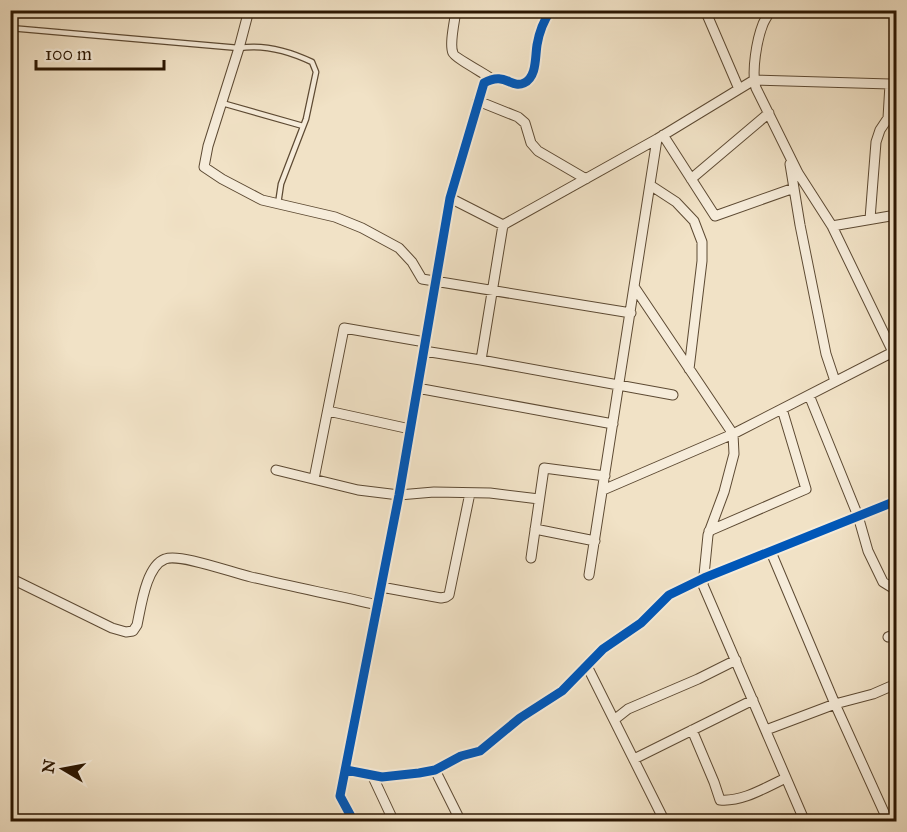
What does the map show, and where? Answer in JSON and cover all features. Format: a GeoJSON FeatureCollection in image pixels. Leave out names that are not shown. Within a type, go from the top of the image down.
{"type":"FeatureCollection","features":[{"type":"Feature","properties":{"kind":"street"},"geometry":{"type":"LineString","coordinates":[[249,10],[208,146],[204,167],[255,197],[335,217],[362,228],[399,248],[423,279],[631,313]]}},
{"type":"Feature","properties":{"kind":"street"},"geometry":{"type":"LineString","coordinates":[[456,10],[452,52],[457,58],[492,79]]}},
{"type":"Feature","properties":{"kind":"street"},"geometry":{"type":"LineString","coordinates":[[354,822],[340,796],[399,495],[450,198],[484,83],[492,79],[503,78],[521,85],[527,81],[534,70],[537,43],[551,10]]}},
{"type":"Feature","properties":{"kind":"street"},"geometry":{"type":"LineString","coordinates":[[705,10],[739,89]]}},
{"type":"Feature","properties":{"kind":"street"},"geometry":{"type":"LineString","coordinates":[[771,10],[764,22],[758,43],[754,80],[798,173],[832,226],[895,352],[897,363]]}},
{"type":"Feature","properties":{"kind":"street"},"geometry":{"type":"LineString","coordinates":[[880,10],[897,12]]}},
{"type":"Feature","properties":{"kind":"street"},"geometry":{"type":"LineString","coordinates":[[503,225],[660,137],[754,80],[890,84],[892,118],[880,130],[876,142],[870,219]]}},
{"type":"Feature","properties":{"kind":"street"},"geometry":{"type":"LineString","coordinates":[[478,101],[518,117],[525,123],[531,143],[538,151],[586,179]]}},
{"type":"Feature","properties":{"kind":"street"},"geometry":{"type":"LineString","coordinates":[[691,179],[769,113]]}},
{"type":"Feature","properties":{"kind":"street"},"geometry":{"type":"LineString","coordinates":[[660,137],[715,216],[794,188]]}},
{"type":"Feature","properties":{"kind":"street"},"geometry":{"type":"LineString","coordinates":[[589,575],[650,185],[660,137]]}},
{"type":"Feature","properties":{"kind":"street"},"geometry":{"type":"LineString","coordinates":[[788,153],[826,354],[835,381]]}},
{"type":"Feature","properties":{"kind":"street"},"geometry":{"type":"LineString","coordinates":[[650,185],[676,202],[694,220],[702,242],[702,261],[689,369]]}},
{"type":"Feature","properties":{"kind":"street"},"geometry":{"type":"LineString","coordinates":[[450,198],[503,225]]}},
{"type":"Feature","properties":{"kind":"street"},"geometry":{"type":"LineString","coordinates":[[832,226],[897,215]]}},
{"type":"Feature","properties":{"kind":"street"},"geometry":{"type":"LineString","coordinates":[[481,360],[503,225]]}},
{"type":"Feature","properties":{"kind":"street"},"geometry":{"type":"LineString","coordinates":[[635,288],[733,434],[734,454],[724,492],[709,531],[703,585],[805,822]]}},
{"type":"Feature","properties":{"kind":"street"},"geometry":{"type":"LineString","coordinates":[[314,479],[344,328],[481,360],[673,396]]}},
{"type":"Feature","properties":{"kind":"street"},"geometry":{"type":"LineString","coordinates":[[603,490],[733,434],[895,352]]}},
{"type":"Feature","properties":{"kind":"street"},"geometry":{"type":"LineString","coordinates":[[417,388],[613,424]]}},
{"type":"Feature","properties":{"kind":"street"},"geometry":{"type":"LineString","coordinates":[[809,394],[858,516],[868,551],[883,582],[897,590]]}},
{"type":"Feature","properties":{"kind":"street"},"geometry":{"type":"LineString","coordinates":[[709,531],[806,489],[782,409]]}},
{"type":"Feature","properties":{"kind":"street"},"geometry":{"type":"LineString","coordinates":[[328,411],[410,429]]}},
{"type":"Feature","properties":{"kind":"street"},"geometry":{"type":"LineString","coordinates":[[531,558],[544,468],[605,476]]}},
{"type":"Feature","properties":{"kind":"street"},"geometry":{"type":"LineString","coordinates":[[276,470],[358,490],[399,495],[434,492],[490,493],[539,498]]}},
{"type":"Feature","properties":{"kind":"street"},"geometry":{"type":"LineString","coordinates":[[381,587],[441,598],[449,595],[470,493]]}},
{"type":"Feature","properties":{"kind":"street"},"geometry":{"type":"LineString","coordinates":[[346,770],[382,777],[435,770],[461,756],[480,751],[520,718],[562,691],[603,649],[641,623],[669,595],[704,578],[897,501]]}},
{"type":"Feature","properties":{"kind":"street"},"geometry":{"type":"LineString","coordinates":[[535,529],[595,541]]}},
{"type":"Feature","properties":{"kind":"street"},"geometry":{"type":"LineString","coordinates":[[771,552],[836,704],[890,819]]}},
{"type":"Feature","properties":{"kind":"street"},"geometry":{"type":"LineString","coordinates":[[10,578],[112,628],[126,632],[133,631],[137,625],[148,580],[156,566],[164,559],[172,557],[378,605]]}},
{"type":"Feature","properties":{"kind":"street"},"geometry":{"type":"LineString","coordinates":[[614,720],[628,709],[736,660]]}},
{"type":"Feature","properties":{"kind":"street"},"geometry":{"type":"LineString","coordinates":[[586,666],[665,822]]}},
{"type":"Feature","properties":{"kind":"street"},"geometry":{"type":"LineString","coordinates":[[766,730],[897,684]]}},
{"type":"Feature","properties":{"kind":"street"},"geometry":{"type":"LineString","coordinates":[[634,759],[753,700]]}},
{"type":"Feature","properties":{"kind":"street"},"geometry":{"type":"LineString","coordinates":[[692,730],[720,800],[730,801],[786,778]]}},
{"type":"Feature","properties":{"kind":"street"},"geometry":{"type":"LineString","coordinates":[[435,770],[460,822]]}},
{"type":"Feature","properties":{"kind":"street"},"geometry":{"type":"LineString","coordinates":[[372,776],[394,822]]}},
{"type":"Feature","properties":{"kind":"lane"},"geometry":{"type":"LineString","coordinates":[[10,28],[239,48],[250,46],[272,48],[312,62],[316,72],[303,126],[281,184],[278,204]]}},
{"type":"Feature","properties":{"kind":"lane"},"geometry":{"type":"LineString","coordinates":[[222,103],[303,126]]}},
{"type":"Feature","properties":{"kind":"cycle path"},"geometry":{"type":"LineString","coordinates":[[354,822],[340,796],[399,495],[450,198],[484,83],[502,79],[519,84],[528,80],[535,66],[540,31],[551,10]]}},
{"type":"Feature","properties":{"kind":"cycle path"},"geometry":{"type":"LineString","coordinates":[[346,770],[382,777],[419,773],[435,770],[461,756],[480,751],[520,718],[562,691],[603,649],[641,623],[669,595],[704,578],[896,501]]}}]}
